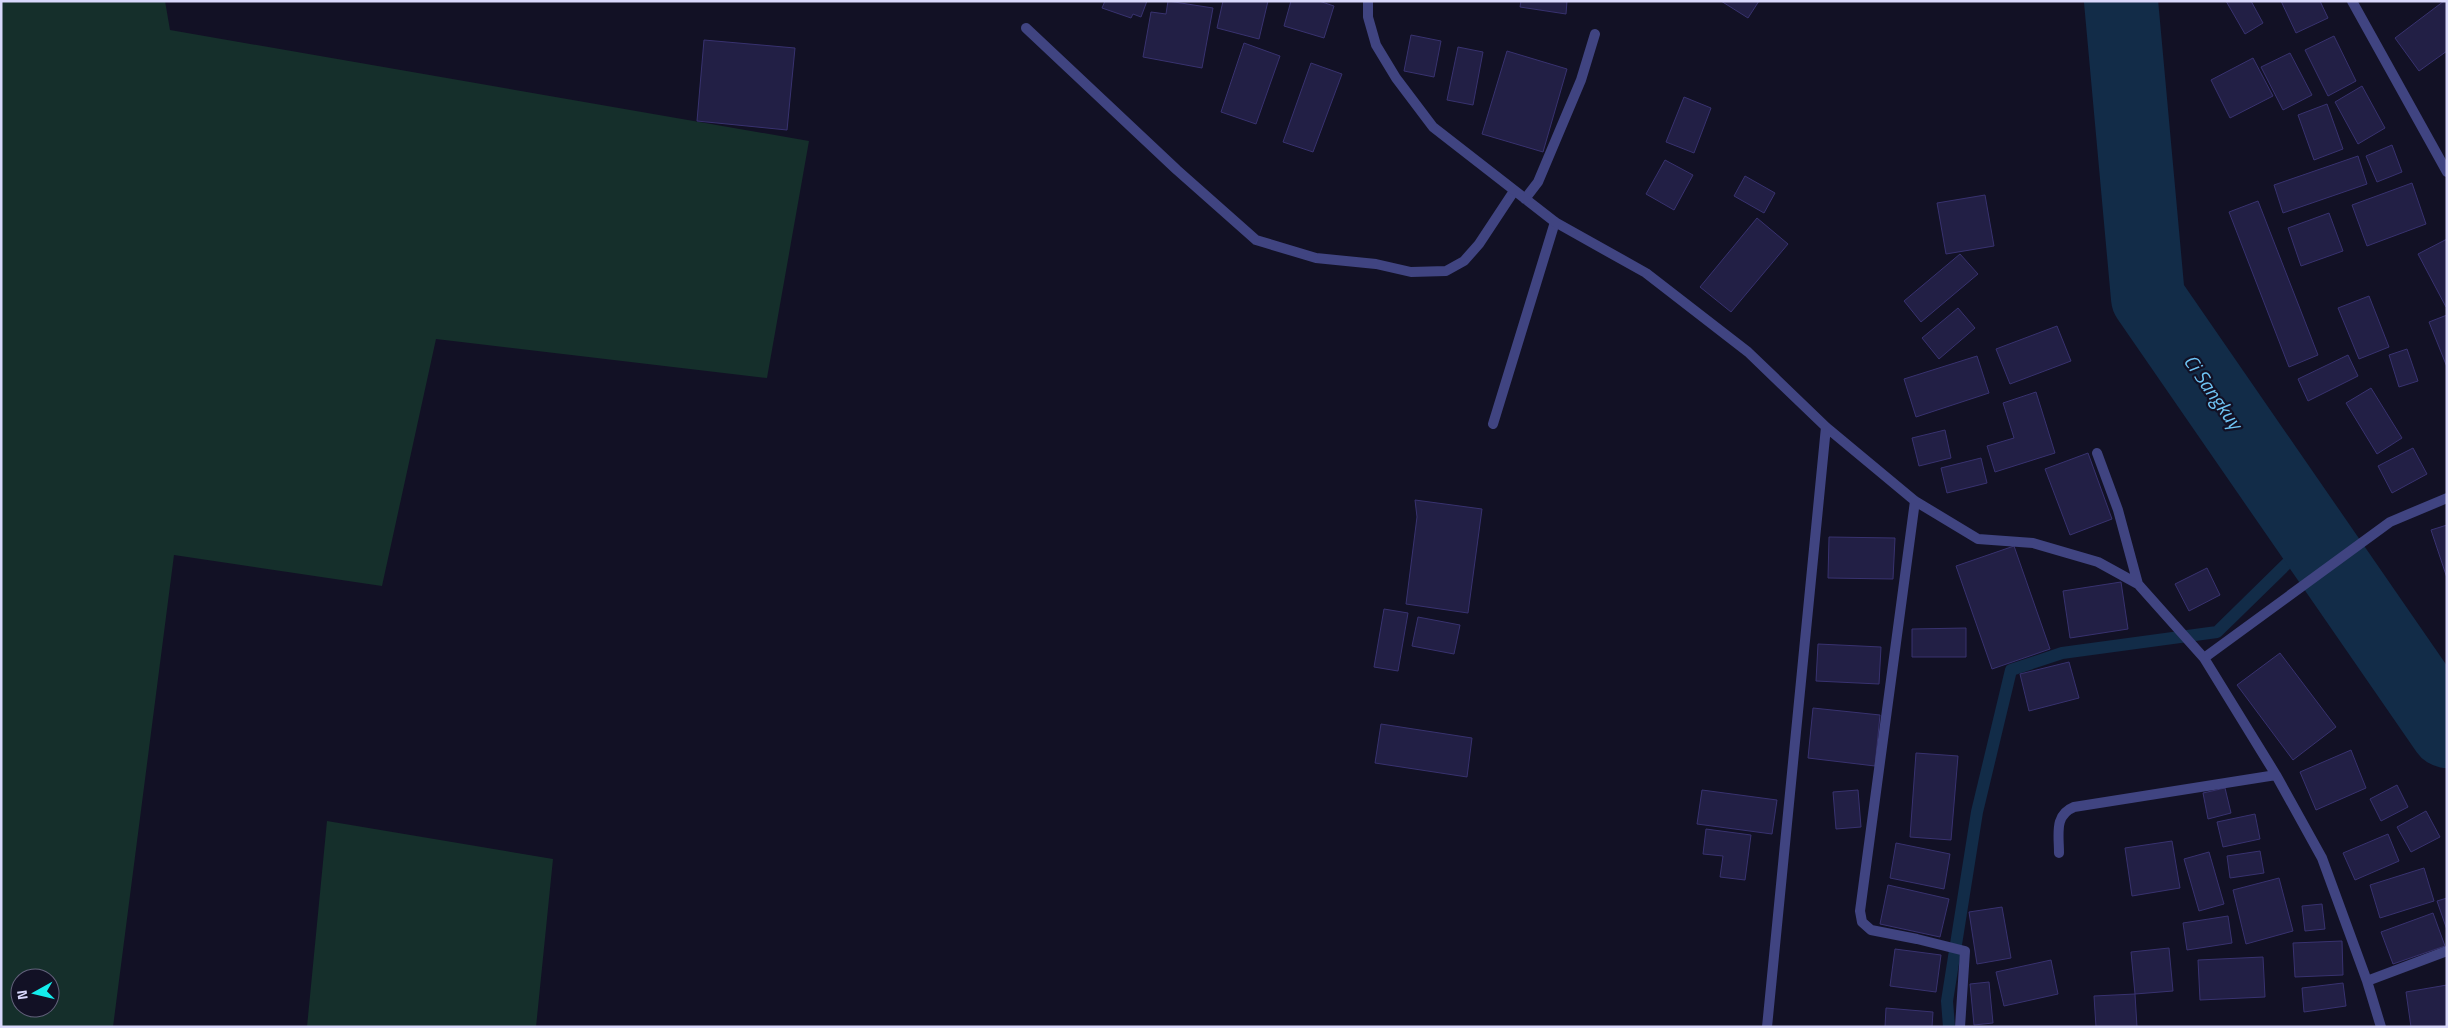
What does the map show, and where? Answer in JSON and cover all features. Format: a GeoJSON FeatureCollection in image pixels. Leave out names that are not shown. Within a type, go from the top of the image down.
{"type":"FeatureCollection","features":[{"type":"Feature","properties":{"kind":"street"},"geometry":{"type":"LineString","coordinates":[[1368,1],[1368,17],[1376,46],[1396,78],[1433,127],[1555,222],[1646,273],[1748,352],[1826,426],[1915,501],[1978,539],[2033,543],[2098,562],[2138,584],[2204,658],[2276,775],[2322,858],[2368,981],[2381,1027]]}},
{"type":"Feature","properties":{"kind":"street"},"geometry":{"type":"LineString","coordinates":[[2352,1],[2447,172]]}},
{"type":"Feature","properties":{"kind":"street"},"geometry":{"type":"LineString","coordinates":[[1026,28],[1177,170],[1256,240],[1316,258],[1376,264],[1411,272],[1446,271],[1464,261],[1479,244],[1514,191]]}},
{"type":"Feature","properties":{"kind":"street"},"geometry":{"type":"LineString","coordinates":[[1525,199],[1538,182],[1581,80],[1595,34]]}},
{"type":"Feature","properties":{"kind":"street"},"geometry":{"type":"LineString","coordinates":[[1493,424],[1555,222]]}},
{"type":"Feature","properties":{"kind":"street"},"geometry":{"type":"LineString","coordinates":[[1767,1027],[1826,426]]}},
{"type":"Feature","properties":{"kind":"street"},"geometry":{"type":"LineString","coordinates":[[2097,453],[2118,510],[2138,584]]}},
{"type":"Feature","properties":{"kind":"street"},"geometry":{"type":"LineString","coordinates":[[2204,658],[2390,522],[2447,498]]}},
{"type":"Feature","properties":{"kind":"street"},"geometry":{"type":"LineString","coordinates":[[1915,501],[1860,911],[1862,922],[1871,930],[1965,951],[1960,1027]]}},
{"type":"Feature","properties":{"kind":"street"},"geometry":{"type":"LineString","coordinates":[[2059,853],[2059,818],[2065,811],[2276,775]]}},
{"type":"Feature","properties":{"kind":"street"},"geometry":{"type":"LineString","coordinates":[[2368,981],[2447,951]]}},
{"type":"Feature","properties":{"kind":"green space"},"geometry":{"type":"Polygon","coordinates":[[[1,1],[165,1],[170,30],[809,141],[767,378],[436,339],[382,586],[174,555],[113,1027],[1,1027],[1,1]]]}},
{"type":"Feature","properties":{"kind":"green space"},"geometry":{"type":"Polygon","coordinates":[[[327,821],[553,859],[536,1027],[307,1027],[327,821]]]}},
{"type":"Feature","properties":{"kind":"building"},"geometry":{"type":"Polygon","coordinates":[[[1105,1],[1147,1],[1141,17],[1133,14],[1131,18],[1102,8],[1105,1]]]}},
{"type":"Feature","properties":{"kind":"building"},"geometry":{"type":"Polygon","coordinates":[[[1168,1],[1213,8],[1202,68],[1143,57],[1151,12],[1166,14],[1168,1]]]}},
{"type":"Feature","properties":{"kind":"building"},"geometry":{"type":"Polygon","coordinates":[[[1223,1],[1268,1],[1259,39],[1217,28],[1223,1]]]}},
{"type":"Feature","properties":{"kind":"building"},"geometry":{"type":"Polygon","coordinates":[[[1291,1],[1319,1],[1334,6],[1324,38],[1284,26],[1291,1]]]}},
{"type":"Feature","properties":{"kind":"building"},"geometry":{"type":"Polygon","coordinates":[[[1521,1],[1567,1],[1566,14],[1520,7],[1521,1]]]}},
{"type":"Feature","properties":{"kind":"building"},"geometry":{"type":"Polygon","coordinates":[[[1721,1],[1759,1],[1748,18],[1721,1]]]}},
{"type":"Feature","properties":{"kind":"building"},"geometry":{"type":"Polygon","coordinates":[[[2226,1],[2251,1],[2263,23],[2245,34],[2226,1]]]}},
{"type":"Feature","properties":{"kind":"building"},"geometry":{"type":"Polygon","coordinates":[[[2281,1],[2320,1],[2328,18],[2296,33],[2281,1]]]}},
{"type":"Feature","properties":{"kind":"building"},"geometry":{"type":"Polygon","coordinates":[[[2444,1],[2447,1],[2447,51],[2419,71],[2395,38],[2444,1]]]}},
{"type":"Feature","properties":{"kind":"building"},"geometry":{"type":"Polygon","coordinates":[[[1411,35],[1441,41],[1434,77],[1404,71],[1411,35]]]}},
{"type":"Feature","properties":{"kind":"building"},"geometry":{"type":"Polygon","coordinates":[[[2334,36],[2356,81],[2328,96],[2305,50],[2334,36]]]}},
{"type":"Feature","properties":{"kind":"building"},"geometry":{"type":"Polygon","coordinates":[[[704,40],[795,48],[787,130],[697,121],[704,40]]]}},
{"type":"Feature","properties":{"kind":"building"},"geometry":{"type":"Polygon","coordinates":[[[1244,43],[1280,56],[1256,124],[1221,112],[1244,43]]]}},
{"type":"Feature","properties":{"kind":"building"},"geometry":{"type":"Polygon","coordinates":[[[1458,47],[1483,52],[1473,105],[1447,100],[1458,47]]]}},
{"type":"Feature","properties":{"kind":"building"},"geometry":{"type":"Polygon","coordinates":[[[1507,51],[1567,69],[1543,152],[1482,134],[1507,51]]]}},
{"type":"Feature","properties":{"kind":"building"},"geometry":{"type":"Polygon","coordinates":[[[2290,53],[2312,95],[2283,110],[2261,67],[2290,53]]]}},
{"type":"Feature","properties":{"kind":"building"},"geometry":{"type":"Polygon","coordinates":[[[2253,58],[2273,96],[2230,118],[2211,80],[2253,58]]]}},
{"type":"Feature","properties":{"kind":"building"},"geometry":{"type":"Polygon","coordinates":[[[1311,63],[1342,74],[1313,152],[1283,142],[1311,63]]]}},
{"type":"Feature","properties":{"kind":"building"},"geometry":{"type":"Polygon","coordinates":[[[2362,86],[2385,128],[2358,144],[2335,102],[2362,86]]]}},
{"type":"Feature","properties":{"kind":"building"},"geometry":{"type":"Polygon","coordinates":[[[1684,97],[1711,108],[1694,153],[1666,142],[1684,97]]]}},
{"type":"Feature","properties":{"kind":"building"},"geometry":{"type":"Polygon","coordinates":[[[2327,104],[2343,149],[2314,160],[2298,115],[2327,104]]]}},
{"type":"Feature","properties":{"kind":"building"},"geometry":{"type":"Polygon","coordinates":[[[2392,145],[2402,172],[2377,182],[2366,156],[2392,145]]]}},
{"type":"Feature","properties":{"kind":"building"},"geometry":{"type":"Polygon","coordinates":[[[2358,156],[2367,184],[2283,213],[2274,185],[2358,156]]]}},
{"type":"Feature","properties":{"kind":"building"},"geometry":{"type":"Polygon","coordinates":[[[1665,160],[1693,175],[1674,210],[1646,194],[1665,160]]]}},
{"type":"Feature","properties":{"kind":"building"},"geometry":{"type":"Polygon","coordinates":[[[1745,176],[1775,193],[1764,213],[1734,196],[1745,176]]]}},
{"type":"Feature","properties":{"kind":"building"},"geometry":{"type":"Polygon","coordinates":[[[2412,183],[2426,224],[2367,246],[2352,205],[2412,183]]]}},
{"type":"Feature","properties":{"kind":"building"},"geometry":{"type":"Polygon","coordinates":[[[1985,195],[1994,246],[1946,254],[1937,203],[1985,195]]]}},
{"type":"Feature","properties":{"kind":"building"},"geometry":{"type":"Polygon","coordinates":[[[2258,201],[2318,355],[2289,367],[2229,212],[2258,201]]]}},
{"type":"Feature","properties":{"kind":"building"},"geometry":{"type":"Polygon","coordinates":[[[2329,213],[2343,251],[2301,266],[2288,228],[2329,213]]]}},
{"type":"Feature","properties":{"kind":"building"},"geometry":{"type":"Polygon","coordinates":[[[1757,218],[1788,244],[1731,312],[1700,287],[1757,218]]]}},
{"type":"Feature","properties":{"kind":"building"},"geometry":{"type":"Polygon","coordinates":[[[2447,239],[2447,306],[2446,307],[2418,254],[2447,239]]]}},
{"type":"Feature","properties":{"kind":"building"},"geometry":{"type":"Polygon","coordinates":[[[1960,254],[1978,274],[1921,322],[1904,301],[1960,254]]]}},
{"type":"Feature","properties":{"kind":"building"},"geometry":{"type":"Polygon","coordinates":[[[2369,296],[2389,347],[2359,359],[2338,308],[2369,296]]]}},
{"type":"Feature","properties":{"kind":"building"},"geometry":{"type":"Polygon","coordinates":[[[1958,308],[1975,328],[1939,359],[1922,338],[1958,308]]]}},
{"type":"Feature","properties":{"kind":"building"},"geometry":{"type":"Polygon","coordinates":[[[2447,315],[2447,367],[2429,322],[2447,315]]]}},
{"type":"Feature","properties":{"kind":"building"},"geometry":{"type":"Polygon","coordinates":[[[2057,326],[2071,361],[2010,384],[1996,349],[2057,326]]]}},
{"type":"Feature","properties":{"kind":"building"},"geometry":{"type":"Polygon","coordinates":[[[2407,349],[2418,381],[2399,387],[2389,355],[2407,349]]]}},
{"type":"Feature","properties":{"kind":"building"},"geometry":{"type":"Polygon","coordinates":[[[2348,355],[2358,376],[2308,401],[2298,379],[2348,355]]]}},
{"type":"Feature","properties":{"kind":"building"},"geometry":{"type":"Polygon","coordinates":[[[1977,356],[1989,393],[1916,417],[1904,379],[1977,356]]]}},
{"type":"Feature","properties":{"kind":"building"},"geometry":{"type":"Polygon","coordinates":[[[2371,388],[2402,438],[2377,454],[2346,403],[2371,388]]]}},
{"type":"Feature","properties":{"kind":"building"},"geometry":{"type":"Polygon","coordinates":[[[2036,392],[2055,453],[1995,472],[1987,446],[2014,438],[2003,403],[2036,392]]]}},
{"type":"Feature","properties":{"kind":"building"},"geometry":{"type":"Polygon","coordinates":[[[1945,430],[1951,458],[1919,466],[1912,438],[1945,430]]]}},
{"type":"Feature","properties":{"kind":"building"},"geometry":{"type":"Polygon","coordinates":[[[2413,448],[2427,474],[2392,493],[2378,466],[2413,448]]]}},
{"type":"Feature","properties":{"kind":"building"},"geometry":{"type":"Polygon","coordinates":[[[2088,453],[2112,519],[2070,535],[2045,469],[2088,453]]]}},
{"type":"Feature","properties":{"kind":"building"},"geometry":{"type":"Polygon","coordinates":[[[1981,458],[1987,483],[1947,493],[1941,468],[1981,458]]]}},
{"type":"Feature","properties":{"kind":"building"},"geometry":{"type":"Polygon","coordinates":[[[1415,500],[1482,509],[1468,613],[1406,604],[1417,517],[1415,500]]]}},
{"type":"Feature","properties":{"kind":"building"},"geometry":{"type":"Polygon","coordinates":[[[2447,525],[2447,578],[2431,530],[2447,525]]]}},
{"type":"Feature","properties":{"kind":"building"},"geometry":{"type":"Polygon","coordinates":[[[1829,537],[1895,538],[1893,579],[1828,578],[1829,537]]]}},
{"type":"Feature","properties":{"kind":"building"},"geometry":{"type":"Polygon","coordinates":[[[2014,546],[2050,649],[1992,669],[1956,566],[2014,546]]]}},
{"type":"Feature","properties":{"kind":"building"},"geometry":{"type":"Polygon","coordinates":[[[2207,568],[2220,595],[2189,611],[2175,584],[2207,568]]]}},
{"type":"Feature","properties":{"kind":"building"},"geometry":{"type":"Polygon","coordinates":[[[2121,582],[2128,629],[2070,638],[2063,591],[2121,582]]]}},
{"type":"Feature","properties":{"kind":"building"},"geometry":{"type":"Polygon","coordinates":[[[1384,609],[1408,613],[1398,671],[1374,667],[1384,609]]]}},
{"type":"Feature","properties":{"kind":"building"},"geometry":{"type":"Polygon","coordinates":[[[1418,617],[1460,625],[1454,654],[1412,646],[1418,617]]]}},
{"type":"Feature","properties":{"kind":"building"},"geometry":{"type":"Polygon","coordinates":[[[1966,628],[1966,657],[1912,657],[1912,629],[1966,628]]]}},
{"type":"Feature","properties":{"kind":"building"},"geometry":{"type":"Polygon","coordinates":[[[1818,644],[1881,647],[1879,684],[1816,681],[1818,644]]]}},
{"type":"Feature","properties":{"kind":"building"},"geometry":{"type":"Polygon","coordinates":[[[2280,653],[2336,727],[2293,760],[2237,685],[2280,653]]]}},
{"type":"Feature","properties":{"kind":"building"},"geometry":{"type":"Polygon","coordinates":[[[2069,662],[2079,698],[2029,711],[2020,674],[2069,662]]]}},
{"type":"Feature","properties":{"kind":"building"},"geometry":{"type":"Polygon","coordinates":[[[1813,708],[1880,715],[1875,766],[1808,758],[1813,708]]]}},
{"type":"Feature","properties":{"kind":"building"},"geometry":{"type":"Polygon","coordinates":[[[1381,724],[1472,738],[1467,777],[1375,763],[1381,724]]]}},
{"type":"Feature","properties":{"kind":"building"},"geometry":{"type":"Polygon","coordinates":[[[2351,750],[2366,788],[2316,810],[2300,772],[2351,750]]]}},
{"type":"Feature","properties":{"kind":"building"},"geometry":{"type":"Polygon","coordinates":[[[1916,753],[1958,756],[1951,840],[1910,837],[1916,753]]]}},
{"type":"Feature","properties":{"kind":"building"},"geometry":{"type":"Polygon","coordinates":[[[2397,785],[2408,807],[2381,821],[2370,799],[2397,785]]]}},
{"type":"Feature","properties":{"kind":"building"},"geometry":{"type":"Polygon","coordinates":[[[2225,788],[2231,813],[2208,819],[2203,793],[2225,788]]]}},
{"type":"Feature","properties":{"kind":"building"},"geometry":{"type":"Polygon","coordinates":[[[1702,790],[1777,800],[1772,834],[1697,824],[1702,790]]]}},
{"type":"Feature","properties":{"kind":"building"},"geometry":{"type":"Polygon","coordinates":[[[1858,790],[1861,827],[1836,829],[1833,792],[1858,790]]]}},
{"type":"Feature","properties":{"kind":"building"},"geometry":{"type":"Polygon","coordinates":[[[2426,811],[2440,837],[2411,852],[2397,827],[2426,811]]]}},
{"type":"Feature","properties":{"kind":"building"},"geometry":{"type":"Polygon","coordinates":[[[2255,814],[2260,839],[2223,847],[2217,822],[2255,814]]]}},
{"type":"Feature","properties":{"kind":"building"},"geometry":{"type":"Polygon","coordinates":[[[1706,829],[1751,835],[1745,880],[1720,877],[1723,856],[1703,854],[1706,829]]]}},
{"type":"Feature","properties":{"kind":"building"},"geometry":{"type":"Polygon","coordinates":[[[2388,834],[2399,861],[2355,880],[2343,853],[2388,834]]]}},
{"type":"Feature","properties":{"kind":"building"},"geometry":{"type":"Polygon","coordinates":[[[2172,841],[2180,888],[2132,896],[2125,848],[2172,841]]]}},
{"type":"Feature","properties":{"kind":"building"},"geometry":{"type":"Polygon","coordinates":[[[1896,843],[1950,854],[1944,889],[1890,878],[1896,843]]]}},
{"type":"Feature","properties":{"kind":"building"},"geometry":{"type":"Polygon","coordinates":[[[2260,851],[2264,873],[2230,878],[2227,856],[2260,851]]]}},
{"type":"Feature","properties":{"kind":"building"},"geometry":{"type":"Polygon","coordinates":[[[2209,852],[2224,904],[2199,911],[2184,859],[2209,852]]]}},
{"type":"Feature","properties":{"kind":"building"},"geometry":{"type":"Polygon","coordinates":[[[2424,868],[2434,901],[2380,918],[2370,885],[2424,868]]]}},
{"type":"Feature","properties":{"kind":"building"},"geometry":{"type":"Polygon","coordinates":[[[2279,878],[2293,931],[2246,944],[2233,890],[2279,878]]]}},
{"type":"Feature","properties":{"kind":"building"},"geometry":{"type":"Polygon","coordinates":[[[1888,885],[1949,899],[1940,937],[1880,924],[1888,885]]]}},
{"type":"Feature","properties":{"kind":"building"},"geometry":{"type":"Polygon","coordinates":[[[2447,898],[2447,930],[2437,901],[2447,898]]]}},
{"type":"Feature","properties":{"kind":"building"},"geometry":{"type":"Polygon","coordinates":[[[2322,904],[2325,929],[2305,931],[2302,906],[2322,904]]]}},
{"type":"Feature","properties":{"kind":"building"},"geometry":{"type":"Polygon","coordinates":[[[2002,907],[2011,958],[1977,964],[1969,912],[2002,907]]]}},
{"type":"Feature","properties":{"kind":"building"},"geometry":{"type":"Polygon","coordinates":[[[2433,913],[2445,946],[2393,964],[2381,932],[2433,913]]]}},
{"type":"Feature","properties":{"kind":"building"},"geometry":{"type":"Polygon","coordinates":[[[2228,916],[2232,943],[2187,950],[2183,923],[2228,916]]]}},
{"type":"Feature","properties":{"kind":"building"},"geometry":{"type":"Polygon","coordinates":[[[2342,941],[2343,975],[2295,977],[2293,943],[2342,941]]]}},
{"type":"Feature","properties":{"kind":"building"},"geometry":{"type":"Polygon","coordinates":[[[2169,948],[2173,991],[2135,994],[2131,952],[2169,948]]]}},
{"type":"Feature","properties":{"kind":"building"},"geometry":{"type":"Polygon","coordinates":[[[1895,949],[1941,955],[1936,992],[1890,986],[1895,949]]]}},
{"type":"Feature","properties":{"kind":"building"},"geometry":{"type":"Polygon","coordinates":[[[2263,957],[2265,997],[2200,1000],[2198,960],[2263,957]]]}},
{"type":"Feature","properties":{"kind":"building"},"geometry":{"type":"Polygon","coordinates":[[[2051,960],[2058,994],[2004,1006],[1996,972],[2051,960]]]}},
{"type":"Feature","properties":{"kind":"building"},"geometry":{"type":"Polygon","coordinates":[[[1989,982],[1993,1023],[1974,1025],[1970,984],[1989,982]]]}},
{"type":"Feature","properties":{"kind":"building"},"geometry":{"type":"Polygon","coordinates":[[[2343,983],[2346,1006],[2304,1012],[2302,988],[2343,983]]]}},
{"type":"Feature","properties":{"kind":"building"},"geometry":{"type":"Polygon","coordinates":[[[2447,985],[2447,1027],[2411,1027],[2406,992],[2447,985]]]}},
{"type":"Feature","properties":{"kind":"building"},"geometry":{"type":"Polygon","coordinates":[[[2135,994],[2137,1027],[2096,1027],[2094,996],[2135,994]]]}},
{"type":"Feature","properties":{"kind":"building"},"geometry":{"type":"Polygon","coordinates":[[[1886,1008],[1933,1012],[1932,1027],[1885,1027],[1886,1008]]]}},
{"type":"Feature","properties":{"kind":"waterway","name":"Ci Sangkuy"},"geometry":{"type":"LineString","coordinates":[[2121,1],[2148,298],[2447,731]]}},
{"type":"Feature","properties":{"kind":"waterway"},"geometry":{"type":"LineString","coordinates":[[1949,1027],[1947,1001],[1977,812],[2011,670],[2062,653],[2217,632],[2313,538]]}}]}
